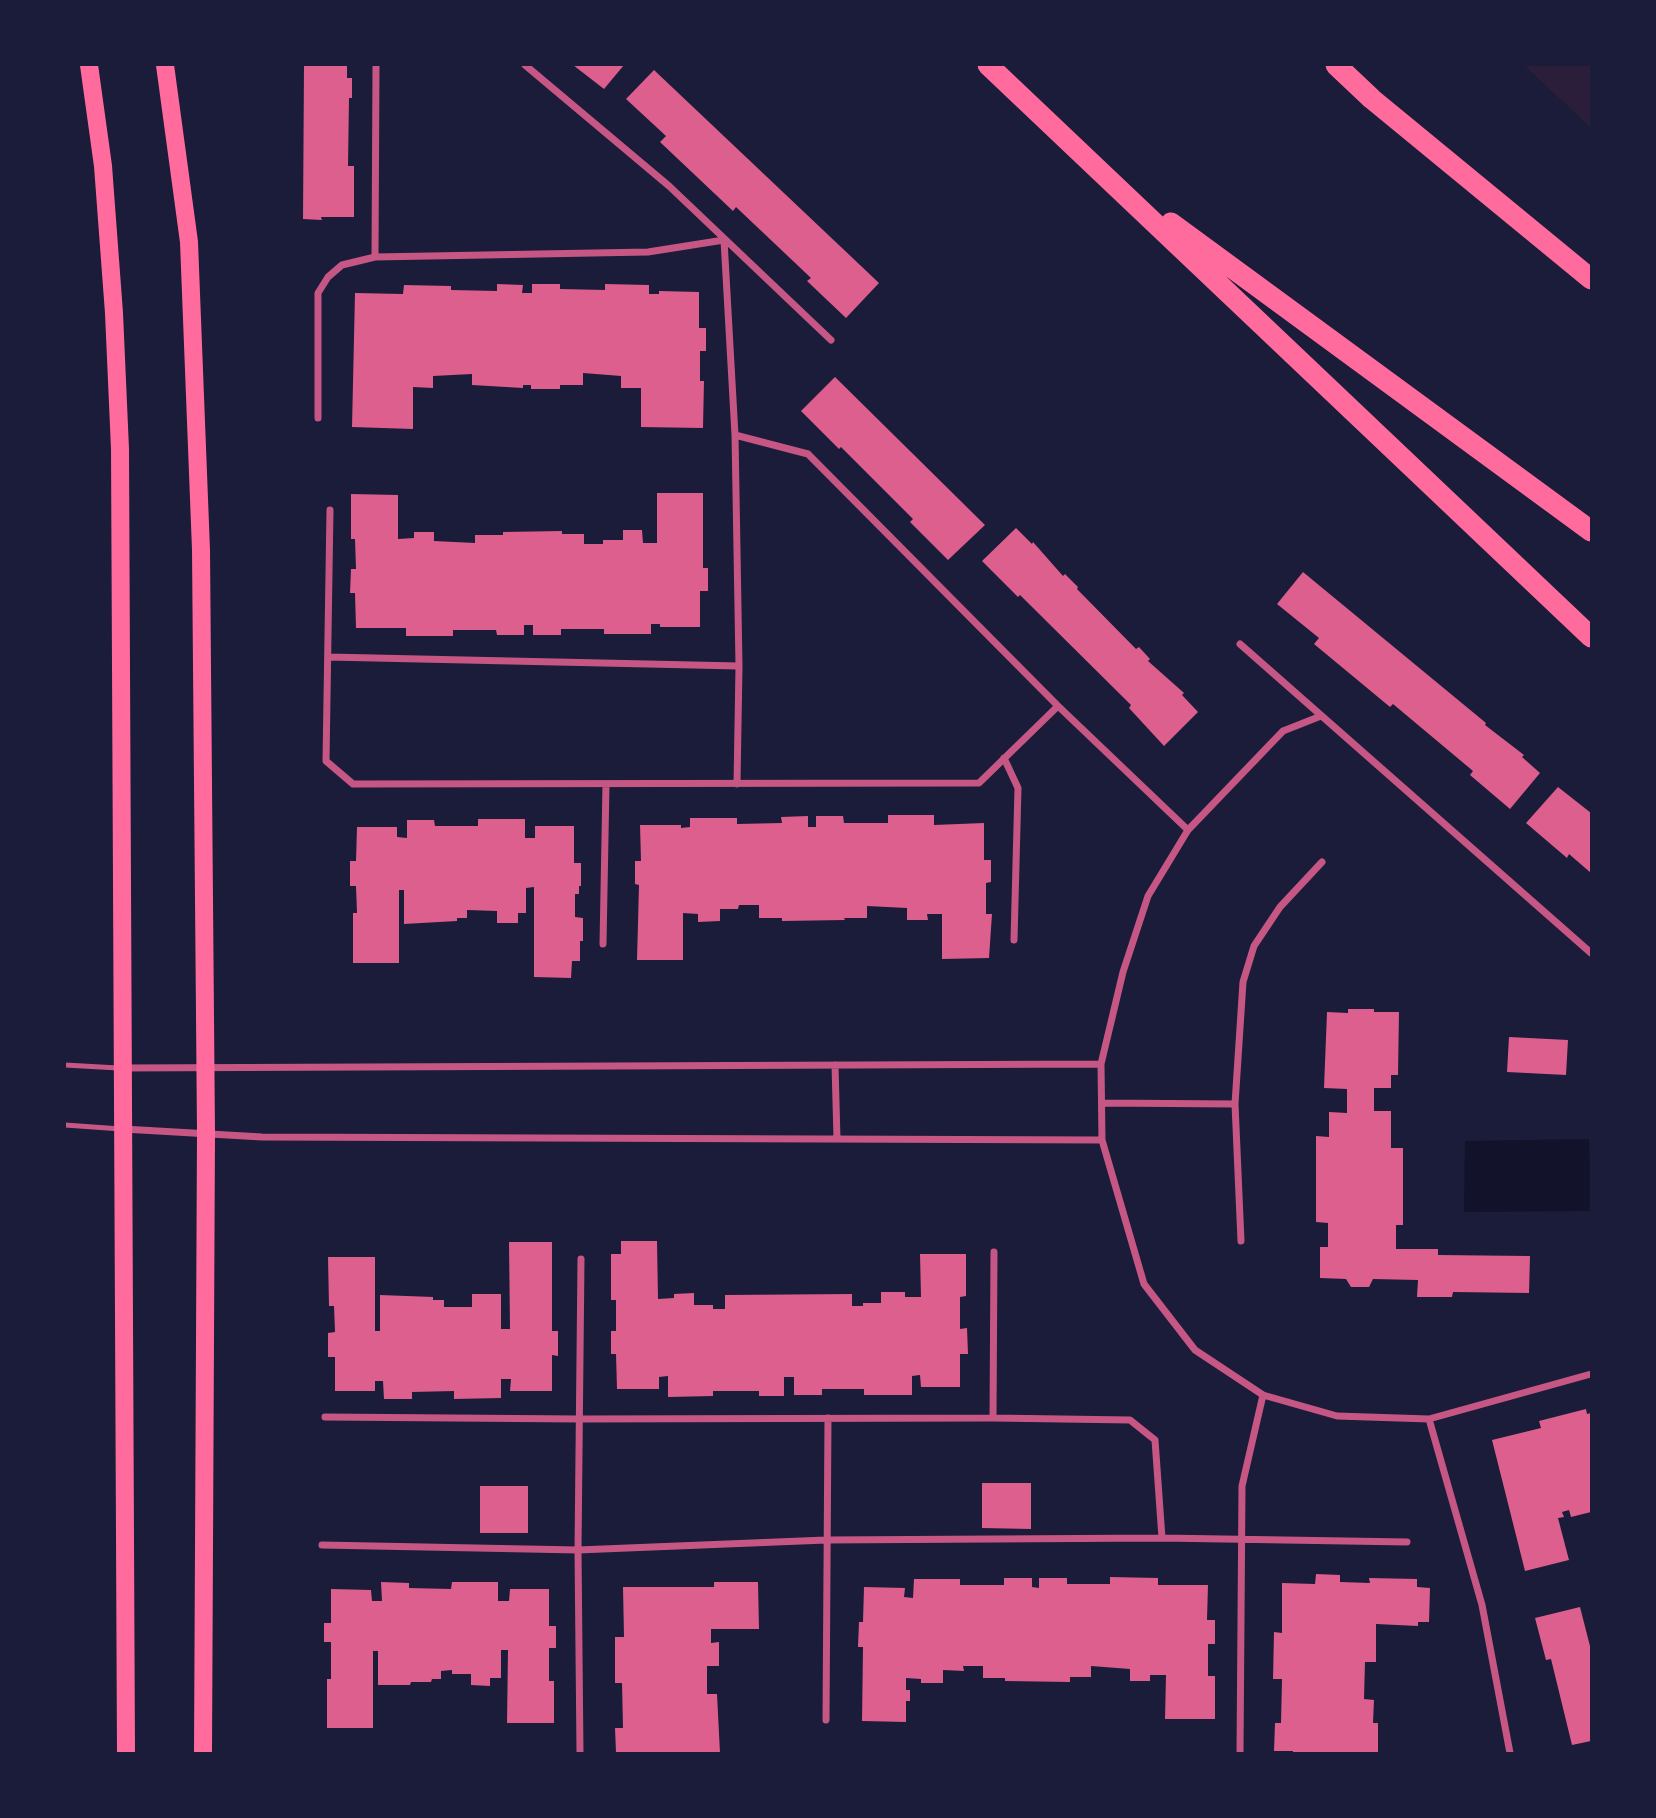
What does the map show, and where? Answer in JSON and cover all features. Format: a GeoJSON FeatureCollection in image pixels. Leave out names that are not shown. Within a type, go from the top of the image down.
{"type":"FeatureCollection","features":[{"type":"Feature","properties":{"kind":"highway"},"geometry":{"type":"LineString","coordinates":[[988,65],[1591,637]]}},
{"type":"Feature","properties":{"kind":"highway"},"geometry":{"type":"LineString","coordinates":[[1336,65],[1372,99],[1591,279]]}},
{"type":"Feature","properties":{"kind":"highway"},"geometry":{"type":"LineString","coordinates":[[1101,173],[1591,531]]}},
{"type":"Feature","properties":{"kind":"main road"},"geometry":{"type":"LineString","coordinates":[[89,65],[103,166],[114,313],[120,449],[126,1753]]}},
{"type":"Feature","properties":{"kind":"main road"},"geometry":{"type":"LineString","coordinates":[[165,65],[189,242],[201,550],[206,1067],[203,1753]]}},
{"type":"Feature","properties":{"kind":"street"},"geometry":{"type":"LineString","coordinates":[[375,257],[376,65]]}},
{"type":"Feature","properties":{"kind":"street"},"geometry":{"type":"LineString","coordinates":[[525,65],[669,186],[831,340]]}},
{"type":"Feature","properties":{"kind":"street"},"geometry":{"type":"LineString","coordinates":[[318,418],[318,293],[328,277],[342,265],[375,257],[648,252],[724,240]]}},
{"type":"Feature","properties":{"kind":"street"},"geometry":{"type":"LineString","coordinates":[[724,240],[735,435],[739,666],[737,784]]}},
{"type":"Feature","properties":{"kind":"street"},"geometry":{"type":"LineString","coordinates":[[735,435],[808,454],[1058,706],[1188,830]]}},
{"type":"Feature","properties":{"kind":"street"},"geometry":{"type":"LineString","coordinates":[[330,510],[326,761],[353,783],[979,783],[1058,706]]}},
{"type":"Feature","properties":{"kind":"street"},"geometry":{"type":"LineString","coordinates":[[1240,644],[1591,953]]}},
{"type":"Feature","properties":{"kind":"street"},"geometry":{"type":"LineString","coordinates":[[328,657],[739,666]]}},
{"type":"Feature","properties":{"kind":"street"},"geometry":{"type":"LineString","coordinates":[[1321,716],[1283,731],[1188,830],[1148,897],[1123,972],[1101,1064],[1102,1140],[1144,1284],[1195,1350],[1263,1395],[1337,1416],[1429,1419],[1591,1374]]}},
{"type":"Feature","properties":{"kind":"street"},"geometry":{"type":"LineString","coordinates":[[1004,758],[1018,788],[1014,940]]}},
{"type":"Feature","properties":{"kind":"street"},"geometry":{"type":"LineString","coordinates":[[603,944],[606,784]]}},
{"type":"Feature","properties":{"kind":"street"},"geometry":{"type":"LineString","coordinates":[[1241,1241],[1235,1104],[1243,982],[1254,946],[1280,907],[1322,862]]}},
{"type":"Feature","properties":{"kind":"street"},"geometry":{"type":"LineString","coordinates":[[122,1068],[1101,1064]]}},
{"type":"Feature","properties":{"kind":"street"},"geometry":{"type":"LineString","coordinates":[[835,1065],[838,1139]]}},
{"type":"Feature","properties":{"kind":"street"},"geometry":{"type":"LineString","coordinates":[[1102,1103],[1235,1104]]}},
{"type":"Feature","properties":{"kind":"street"},"geometry":{"type":"LineString","coordinates":[[122,1129],[275,1137],[1102,1140]]}},
{"type":"Feature","properties":{"kind":"street"},"geometry":{"type":"LineString","coordinates":[[993,1418],[994,1252]]}},
{"type":"Feature","properties":{"kind":"street"},"geometry":{"type":"LineString","coordinates":[[580,1753],[578,1550],[581,1259]]}},
{"type":"Feature","properties":{"kind":"street"},"geometry":{"type":"LineString","coordinates":[[1240,1753],[1242,1486],[1263,1395]]}},
{"type":"Feature","properties":{"kind":"street"},"geometry":{"type":"LineString","coordinates":[[325,1417],[1130,1420],[1156,1440],[1162,1538]]}},
{"type":"Feature","properties":{"kind":"street"},"geometry":{"type":"LineString","coordinates":[[826,1720],[828,1418]]}},
{"type":"Feature","properties":{"kind":"street"},"geometry":{"type":"LineString","coordinates":[[1429,1419],[1482,1605],[1510,1753]]}},
{"type":"Feature","properties":{"kind":"street"},"geometry":{"type":"LineString","coordinates":[[322,1545],[578,1550],[826,1540],[1241,1538],[1407,1542]]}},
{"type":"Feature","properties":{"kind":"lane"},"geometry":{"type":"LineString","coordinates":[[65,1065],[122,1068]]}},
{"type":"Feature","properties":{"kind":"lane"},"geometry":{"type":"LineString","coordinates":[[65,1125],[122,1129]]}},
{"type":"Feature","properties":{"kind":"shaded area"},"geometry":{"type":"Polygon","coordinates":[[[1524,65],[1591,65],[1591,128],[1524,65]]]}},
{"type":"Feature","properties":{"kind":"shaded area"},"geometry":{"type":"Polygon","coordinates":[[[1589,1139],[1591,1211],[1464,1212],[1465,1141],[1589,1139]]]}},
{"type":"Feature","properties":{"kind":"building"},"geometry":{"type":"Polygon","coordinates":[[[304,65],[347,65],[347,78],[352,78],[348,166],[354,166],[354,217],[303,219],[304,65]]]}},
{"type":"Feature","properties":{"kind":"building"},"geometry":{"type":"Polygon","coordinates":[[[573,65],[624,65],[604,89],[573,65]]]}},
{"type":"Feature","properties":{"kind":"building"},"geometry":{"type":"Polygon","coordinates":[[[654,70],[879,283],[846,318],[807,281],[811,278],[736,207],[733,211],[660,142],[666,136],[626,99],[654,70]]]}},
{"type":"Feature","properties":{"kind":"building"},"geometry":{"type":"Polygon","coordinates":[[[497,284],[523,285],[522,293],[532,293],[532,284],[560,284],[560,289],[605,290],[605,284],[649,285],[649,294],[659,294],[659,291],[699,292],[699,328],[706,328],[706,351],[700,351],[700,381],[704,381],[703,428],[641,427],[641,388],[621,388],[621,376],[583,373],[583,385],[560,385],[560,389],[531,389],[531,385],[523,385],[523,388],[472,385],[472,374],[433,376],[433,388],[413,387],[413,429],[352,427],[355,293],[403,294],[404,285],[497,291],[497,284]]]}},
{"type":"Feature","properties":{"kind":"building"},"geometry":{"type":"Polygon","coordinates":[[[835,377],[985,525],[948,560],[910,522],[913,519],[801,411],[835,377]]]}},
{"type":"Feature","properties":{"kind":"building"},"geometry":{"type":"Polygon","coordinates":[[[657,493],[703,493],[703,568],[708,568],[708,591],[700,591],[700,627],[660,627],[660,624],[651,624],[651,634],[604,634],[604,629],[561,629],[561,635],[533,635],[533,625],[524,625],[524,635],[497,635],[496,630],[453,630],[453,636],[406,636],[406,628],[356,628],[355,593],[350,593],[351,569],[356,569],[355,539],[351,539],[351,494],[398,495],[398,539],[414,538],[414,532],[434,532],[434,541],[475,543],[475,535],[562,531],[562,534],[584,534],[584,544],[603,544],[603,540],[623,540],[623,530],[642,530],[643,543],[657,543],[657,493]]]}},
{"type":"Feature","properties":{"kind":"building"},"geometry":{"type":"Polygon","coordinates":[[[1016,528],[1032,544],[1033,542],[1063,576],[1065,574],[1078,587],[1136,649],[1139,647],[1150,659],[1148,661],[1184,693],[1182,695],[1198,712],[1164,746],[1129,708],[1131,705],[982,561],[1016,528]]]}},
{"type":"Feature","properties":{"kind":"building"},"geometry":{"type":"Polygon","coordinates":[[[1303,572],[1524,755],[1522,757],[1540,773],[1510,809],[1470,775],[1473,771],[1393,704],[1390,707],[1314,644],[1319,638],[1277,604],[1303,572]]]}},
{"type":"Feature","properties":{"kind":"building"},"geometry":{"type":"Polygon","coordinates":[[[1558,787],[1591,813],[1591,873],[1569,854],[1567,858],[1526,823],[1558,787]]]}},
{"type":"Feature","properties":{"kind":"building"},"geometry":{"type":"Polygon","coordinates":[[[888,815],[934,815],[934,825],[984,823],[984,860],[991,860],[991,882],[986,883],[986,914],[992,914],[989,958],[942,959],[942,914],[927,914],[928,920],[907,920],[907,908],[867,906],[867,918],[782,921],[782,918],[759,918],[759,905],[739,905],[738,909],[720,909],[720,921],[698,922],[698,914],[683,913],[683,960],[637,960],[639,885],[635,884],[635,861],[641,861],[640,825],[690,827],[690,818],[737,818],[737,824],[782,823],[781,817],[808,816],[808,827],[816,827],[816,816],[843,816],[844,823],[888,823],[888,815]]]}},
{"type":"Feature","properties":{"kind":"building"},"geometry":{"type":"Polygon","coordinates":[[[478,819],[525,819],[525,838],[535,838],[535,826],[574,826],[574,863],[581,863],[581,886],[579,894],[575,894],[575,917],[583,918],[583,941],[580,941],[580,961],[572,961],[571,978],[534,977],[534,887],[526,888],[526,913],[518,913],[518,923],[497,923],[497,911],[467,910],[467,918],[457,918],[457,921],[404,924],[404,890],[399,890],[399,963],[353,963],[353,913],[357,913],[356,886],[350,886],[350,861],[356,861],[357,827],[397,827],[397,837],[407,838],[407,820],[434,820],[435,826],[478,826],[478,819]]]}},
{"type":"Feature","properties":{"kind":"building"},"geometry":{"type":"Polygon","coordinates":[[[1348,1009],[1399,1012],[1398,1075],[1391,1075],[1391,1088],[1374,1088],[1374,1111],[1391,1111],[1391,1148],[1403,1148],[1403,1225],[1396,1225],[1396,1249],[1438,1249],[1438,1255],[1530,1256],[1529,1293],[1453,1292],[1452,1297],[1417,1297],[1418,1280],[1373,1279],[1369,1287],[1351,1287],[1346,1279],[1320,1278],[1320,1247],[1328,1247],[1328,1223],[1316,1222],[1316,1136],[1329,1137],[1329,1112],[1347,1113],[1347,1089],[1324,1088],[1327,1012],[1348,1013],[1348,1009]]]}},
{"type":"Feature","properties":{"kind":"building"},"geometry":{"type":"Polygon","coordinates":[[[1509,1037],[1568,1040],[1566,1075],[1507,1072],[1509,1037]]]}},
{"type":"Feature","properties":{"kind":"building"},"geometry":{"type":"Polygon","coordinates":[[[621,1241],[657,1241],[658,1299],[674,1298],[674,1294],[694,1293],[694,1305],[713,1305],[713,1309],[725,1309],[725,1295],[852,1294],[852,1306],[881,1303],[881,1292],[905,1292],[905,1297],[921,1297],[920,1254],[966,1254],[966,1296],[960,1297],[960,1329],[967,1328],[968,1354],[960,1354],[960,1387],[921,1387],[920,1375],[912,1376],[912,1395],[864,1395],[864,1389],[822,1389],[822,1395],[794,1395],[794,1377],[784,1377],[784,1396],[759,1396],[759,1391],[713,1391],[713,1396],[668,1397],[668,1376],[659,1377],[659,1389],[617,1389],[616,1354],[611,1354],[611,1331],[616,1331],[616,1300],[611,1300],[611,1254],[621,1254],[621,1241]]]}},
{"type":"Feature","properties":{"kind":"building"},"geometry":{"type":"Polygon","coordinates":[[[509,1242],[552,1242],[552,1331],[558,1331],[558,1356],[552,1355],[552,1391],[510,1391],[511,1379],[501,1379],[501,1398],[454,1399],[454,1391],[412,1392],[412,1399],[384,1399],[383,1381],[375,1381],[375,1391],[335,1391],[335,1357],[328,1357],[328,1333],[335,1332],[334,1306],[329,1306],[328,1257],[375,1257],[375,1331],[380,1331],[380,1295],[433,1297],[433,1300],[444,1300],[444,1307],[472,1307],[472,1294],[501,1294],[501,1329],[510,1329],[509,1242]]]}},
{"type":"Feature","properties":{"kind":"building"},"geometry":{"type":"Polygon","coordinates":[[[1586,1409],[1587,1414],[1591,1413],[1591,1512],[1571,1517],[1569,1510],[1562,1512],[1564,1517],[1558,1518],[1569,1560],[1525,1571],[1492,1440],[1541,1428],[1539,1421],[1586,1409]]]}},
{"type":"Feature","properties":{"kind":"building"},"geometry":{"type":"Polygon","coordinates":[[[982,1483],[1031,1483],[1031,1529],[982,1528],[982,1483]]]}},
{"type":"Feature","properties":{"kind":"building"},"geometry":{"type":"Polygon","coordinates":[[[480,1486],[528,1486],[528,1533],[480,1533],[480,1486]]]}},
{"type":"Feature","properties":{"kind":"building"},"geometry":{"type":"Polygon","coordinates":[[[1316,1574],[1340,1575],[1340,1582],[1370,1583],[1369,1578],[1417,1579],[1417,1587],[1430,1588],[1429,1622],[1418,1622],[1418,1626],[1376,1624],[1376,1662],[1365,1662],[1364,1699],[1374,1700],[1373,1723],[1378,1723],[1378,1753],[1274,1751],[1275,1723],[1281,1723],[1282,1679],[1273,1679],[1274,1632],[1282,1633],[1282,1583],[1315,1584],[1316,1574]]]}},
{"type":"Feature","properties":{"kind":"building"},"geometry":{"type":"Polygon","coordinates":[[[1110,1577],[1158,1578],[1158,1585],[1208,1585],[1207,1620],[1215,1620],[1215,1644],[1208,1644],[1208,1676],[1215,1676],[1215,1719],[1165,1719],[1166,1675],[1150,1675],[1150,1681],[1130,1681],[1130,1669],[1091,1666],[1091,1677],[1070,1677],[1070,1682],[1005,1681],[1005,1678],[983,1678],[983,1666],[963,1666],[964,1671],[943,1670],[943,1683],[921,1683],[921,1679],[906,1678],[910,1701],[906,1701],[906,1722],[862,1721],[863,1647],[858,1647],[859,1622],[863,1622],[864,1587],[905,1588],[904,1597],[913,1598],[914,1579],[960,1579],[960,1585],[1004,1585],[1004,1578],[1032,1578],[1032,1587],[1039,1588],[1039,1578],[1067,1578],[1067,1584],[1110,1584],[1110,1577]]]}},
{"type":"Feature","properties":{"kind":"building"},"geometry":{"type":"Polygon","coordinates":[[[381,1582],[409,1583],[409,1588],[451,1589],[452,1582],[498,1582],[498,1601],[509,1601],[510,1589],[549,1589],[549,1626],[556,1626],[556,1648],[549,1648],[549,1681],[554,1681],[554,1723],[507,1723],[508,1650],[501,1650],[501,1678],[490,1678],[490,1686],[471,1685],[471,1674],[452,1674],[452,1670],[441,1671],[441,1679],[432,1679],[431,1682],[378,1685],[378,1651],[373,1651],[373,1728],[327,1728],[327,1679],[331,1679],[331,1642],[324,1642],[324,1623],[331,1623],[331,1589],[371,1590],[372,1601],[382,1601],[381,1582]]]}},
{"type":"Feature","properties":{"kind":"building"},"geometry":{"type":"Polygon","coordinates":[[[714,1582],[758,1582],[759,1629],[711,1629],[711,1643],[719,1642],[719,1666],[707,1666],[707,1694],[717,1694],[720,1753],[616,1753],[615,1728],[623,1728],[622,1683],[615,1683],[615,1637],[624,1637],[623,1587],[714,1587],[714,1582]]]}},
{"type":"Feature","properties":{"kind":"building"},"geometry":{"type":"Polygon","coordinates":[[[1580,1607],[1591,1650],[1591,1741],[1572,1745],[1551,1659],[1546,1660],[1535,1618],[1580,1607]]]}}]}
